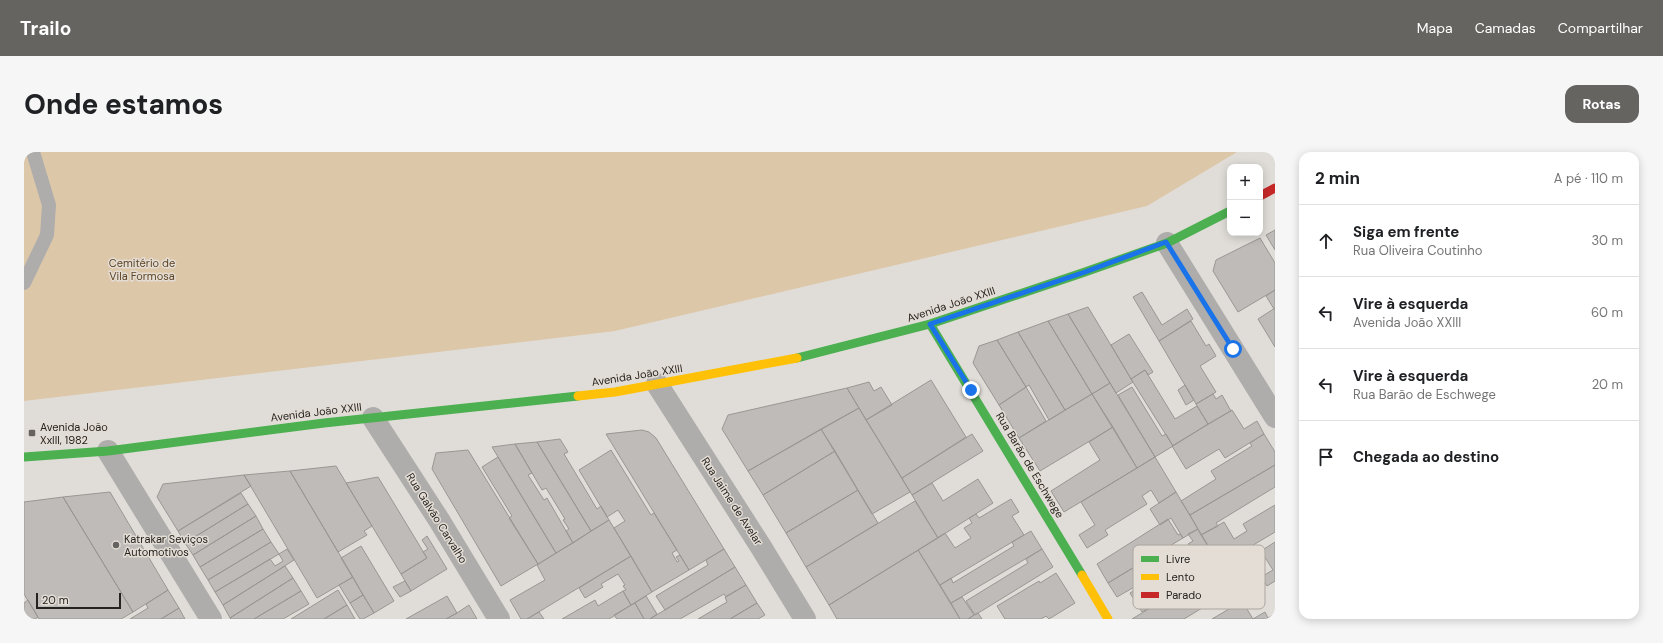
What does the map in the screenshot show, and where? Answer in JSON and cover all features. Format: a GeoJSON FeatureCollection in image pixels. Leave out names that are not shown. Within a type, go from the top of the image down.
{"type":"FeatureCollection","features":[{"type":"Feature","properties":{"kind":"main road"},"geometry":{"type":"LineString","coordinates":[[1263,194],[1275,188]]}},
{"type":"Feature","properties":{"kind":"main road","name":"Avenida João XXIII"},"geometry":{"type":"LineString","coordinates":[[24,457],[108,451],[373,418],[615,392],[809,356],[930,324],[1085,272],[1166,242],[1227,212]]}},
{"type":"Feature","properties":{"kind":"main road","name":"Rua Barão de Eschwege"},"geometry":{"type":"LineString","coordinates":[[930,324],[1108,619]]}},
{"type":"Feature","properties":{"kind":"street"},"geometry":{"type":"LineString","coordinates":[[1166,242],[1275,417]]}},
{"type":"Feature","properties":{"kind":"street","name":"Rua Jaime de Avelar"},"geometry":{"type":"LineString","coordinates":[[657,384],[761,546],[805,619]]}},
{"type":"Feature","properties":{"kind":"street","name":"Rua Galvão Carvalho"},"geometry":{"type":"LineString","coordinates":[[373,418],[439,520],[499,619]]}},
{"type":"Feature","properties":{"kind":"street"},"geometry":{"type":"LineString","coordinates":[[108,451],[211,619]]}},
{"type":"Feature","properties":{"kind":"lane"},"geometry":{"type":"LineString","coordinates":[[24,283],[47,235],[49,205],[33,152]]}},
{"type":"Feature","properties":{"kind":"green space","name":"Cemitério de Vila Formosa"},"geometry":{"type":"Polygon","coordinates":[[[24,152],[1237,152],[1147,206],[615,331],[24,401],[24,152]]]}},
{"type":"Feature","properties":{"kind":"building"},"geometry":{"type":"Polygon","coordinates":[[[1275,230],[1275,250],[1266,235],[1275,230]]]}},
{"type":"Feature","properties":{"kind":"building"},"geometry":{"type":"Polygon","coordinates":[[[1260,238],[1275,263],[1275,290],[1238,312],[1213,271],[1216,260],[1260,238]]]}},
{"type":"Feature","properties":{"kind":"building"},"geometry":{"type":"Polygon","coordinates":[[[1275,290],[1275,308],[1274,309],[1266,296],[1275,290]]]}},
{"type":"Feature","properties":{"kind":"building"},"geometry":{"type":"Polygon","coordinates":[[[1142,292],[1162,325],[1187,309],[1193,319],[1159,341],[1133,297],[1142,292]]]}},
{"type":"Feature","properties":{"kind":"building"},"geometry":{"type":"Polygon","coordinates":[[[1088,307],[1133,382],[1116,393],[1068,314],[1088,307]]]}},
{"type":"Feature","properties":{"kind":"building"},"geometry":{"type":"Polygon","coordinates":[[[1275,308],[1275,347],[1258,319],[1275,308]]]}},
{"type":"Feature","properties":{"kind":"building"},"geometry":{"type":"Polygon","coordinates":[[[1068,314],[1110,383],[1092,394],[1048,321],[1068,314]]]}},
{"type":"Feature","properties":{"kind":"building"},"geometry":{"type":"Polygon","coordinates":[[[1048,321],[1092,394],[1065,410],[1018,332],[1048,321]]]}},
{"type":"Feature","properties":{"kind":"building"},"geometry":{"type":"Polygon","coordinates":[[[1191,321],[1206,346],[1209,344],[1216,356],[1200,366],[1216,392],[1196,404],[1159,341],[1191,321]]]}},
{"type":"Feature","properties":{"kind":"building"},"geometry":{"type":"Polygon","coordinates":[[[1018,332],[1065,410],[1049,420],[1029,385],[1026,387],[997,340],[1018,332]]]}},
{"type":"Feature","properties":{"kind":"building"},"geometry":{"type":"Polygon","coordinates":[[[1129,334],[1153,372],[1148,375],[1145,370],[1131,379],[1111,345],[1129,334]]]}},
{"type":"Feature","properties":{"kind":"building"},"geometry":{"type":"Polygon","coordinates":[[[997,340],[1026,387],[999,405],[973,363],[979,346],[997,340]]]}},
{"type":"Feature","properties":{"kind":"building"},"geometry":{"type":"Polygon","coordinates":[[[1145,370],[1175,419],[1197,406],[1208,424],[1173,446],[1131,379],[1145,370]]]}},
{"type":"Feature","properties":{"kind":"building"},"geometry":{"type":"Polygon","coordinates":[[[931,380],[966,437],[902,478],[866,420],[931,380]]]}},
{"type":"Feature","properties":{"kind":"building"},"geometry":{"type":"Polygon","coordinates":[[[869,382],[874,391],[881,387],[892,405],[866,420],[847,388],[869,382]]]}},
{"type":"Feature","properties":{"kind":"building"},"geometry":{"type":"Polygon","coordinates":[[[1110,383],[1155,457],[1137,468],[1092,394],[1110,383]]]}},
{"type":"Feature","properties":{"kind":"building"},"geometry":{"type":"Polygon","coordinates":[[[1185,385],[1194,400],[1186,405],[1178,390],[1185,385]]]}},
{"type":"Feature","properties":{"kind":"building"},"geometry":{"type":"Polygon","coordinates":[[[1026,387],[1046,421],[1019,438],[999,405],[1026,387]]]}},
{"type":"Feature","properties":{"kind":"building"},"geometry":{"type":"Polygon","coordinates":[[[1132,387],[1162,436],[1166,434],[1173,446],[1155,457],[1118,395],[1132,387]]]}},
{"type":"Feature","properties":{"kind":"building"},"geometry":{"type":"Polygon","coordinates":[[[847,388],[859,408],[748,471],[722,429],[728,415],[847,388]]]}},
{"type":"Feature","properties":{"kind":"building"},"geometry":{"type":"Polygon","coordinates":[[[1092,394],[1113,427],[1040,471],[1019,438],[1092,394]]]}},
{"type":"Feature","properties":{"kind":"building"},"geometry":{"type":"Polygon","coordinates":[[[1213,394],[1216,399],[1222,395],[1231,411],[1208,424],[1196,404],[1213,394]]]}},
{"type":"Feature","properties":{"kind":"building"},"geometry":{"type":"Polygon","coordinates":[[[859,408],[910,492],[872,514],[821,429],[859,408]]]}},
{"type":"Feature","properties":{"kind":"building"},"geometry":{"type":"Polygon","coordinates":[[[1232,410],[1244,429],[1257,421],[1264,434],[1225,458],[1219,449],[1186,469],[1172,446],[1232,410]]]}},
{"type":"Feature","properties":{"kind":"building"},"geometry":{"type":"Polygon","coordinates":[[[1113,427],[1137,468],[1064,512],[1051,491],[1100,460],[1089,442],[1113,427]]]}},
{"type":"Feature","properties":{"kind":"building"},"geometry":{"type":"Polygon","coordinates":[[[821,429],[835,451],[763,495],[748,471],[821,429]]]}},
{"type":"Feature","properties":{"kind":"building"},"geometry":{"type":"Polygon","coordinates":[[[642,430],[649,432],[656,438],[724,549],[689,570],[606,434],[642,430]]]}},
{"type":"Feature","properties":{"kind":"building"},"geometry":{"type":"Polygon","coordinates":[[[972,434],[983,451],[912,495],[902,478],[972,434]]]}},
{"type":"Feature","properties":{"kind":"building"},"geometry":{"type":"Polygon","coordinates":[[[1264,434],[1275,452],[1275,465],[1190,515],[1181,501],[1216,479],[1211,471],[1252,446],[1250,443],[1264,434]]]}},
{"type":"Feature","properties":{"kind":"building"},"geometry":{"type":"Polygon","coordinates":[[[560,439],[568,452],[564,454],[597,509],[601,506],[609,520],[591,531],[537,442],[560,439]]]}},
{"type":"Feature","properties":{"kind":"building"},"geometry":{"type":"Polygon","coordinates":[[[537,442],[591,531],[573,543],[566,531],[569,529],[563,520],[565,519],[546,488],[542,490],[515,444],[537,442]]]}},
{"type":"Feature","properties":{"kind":"building"},"geometry":{"type":"Polygon","coordinates":[[[515,444],[532,473],[528,475],[544,500],[547,498],[573,543],[556,553],[492,447],[515,444]]]}},
{"type":"Feature","properties":{"kind":"building"},"geometry":{"type":"Polygon","coordinates":[[[468,450],[538,564],[501,586],[432,469],[436,453],[468,450]]]}},
{"type":"Feature","properties":{"kind":"building"},"geometry":{"type":"Polygon","coordinates":[[[611,450],[651,515],[654,513],[677,550],[672,553],[677,562],[679,561],[676,557],[680,555],[689,570],[652,592],[614,528],[625,521],[618,510],[607,517],[579,470],[611,450]]]}},
{"type":"Feature","properties":{"kind":"building"},"geometry":{"type":"Polygon","coordinates":[[[835,451],[858,490],[786,533],[763,495],[835,451]]]}},
{"type":"Feature","properties":{"kind":"building"},"geometry":{"type":"Polygon","coordinates":[[[498,457],[556,553],[538,564],[509,518],[512,516],[482,467],[498,457]]]}},
{"type":"Feature","properties":{"kind":"building"},"geometry":{"type":"Polygon","coordinates":[[[1155,457],[1176,492],[1159,503],[1151,490],[1142,496],[1147,504],[1105,530],[1108,535],[1087,548],[1079,535],[1095,525],[1081,502],[1155,457]]]}},
{"type":"Feature","properties":{"kind":"building"},"geometry":{"type":"Polygon","coordinates":[[[1275,465],[1275,487],[1216,523],[1218,526],[1201,535],[1190,515],[1275,465]]]}},
{"type":"Feature","properties":{"kind":"building"},"geometry":{"type":"Polygon","coordinates":[[[336,466],[372,526],[364,531],[367,535],[338,552],[290,471],[336,466]]]}},
{"type":"Feature","properties":{"kind":"building"},"geometry":{"type":"Polygon","coordinates":[[[290,471],[353,577],[317,598],[244,475],[290,471]]]}},
{"type":"Feature","properties":{"kind":"building"},"geometry":{"type":"Polygon","coordinates":[[[244,475],[251,486],[178,531],[157,497],[163,484],[244,475]]]}},
{"type":"Feature","properties":{"kind":"building"},"geometry":{"type":"Polygon","coordinates":[[[378,477],[427,558],[401,574],[346,483],[378,477]]]}},
{"type":"Feature","properties":{"kind":"building"},"geometry":{"type":"Polygon","coordinates":[[[978,479],[993,503],[938,538],[912,495],[932,483],[943,501],[978,479]]]}},
{"type":"Feature","properties":{"kind":"building"},"geometry":{"type":"Polygon","coordinates":[[[858,490],[878,523],[806,567],[786,533],[858,490]]]}},
{"type":"Feature","properties":{"kind":"building"},"geometry":{"type":"Polygon","coordinates":[[[110,492],[168,590],[133,612],[63,497],[110,492]]]}},
{"type":"Feature","properties":{"kind":"building"},"geometry":{"type":"Polygon","coordinates":[[[1176,492],[1198,529],[1183,538],[1171,518],[1160,525],[1150,509],[1176,492]]]}},
{"type":"Feature","properties":{"kind":"building"},"geometry":{"type":"Polygon","coordinates":[[[241,493],[248,504],[185,543],[178,531],[241,493]]]}},
{"type":"Feature","properties":{"kind":"building"},"geometry":{"type":"Polygon","coordinates":[[[63,497],[133,612],[121,619],[39,619],[24,594],[24,502],[63,497]]]}},
{"type":"Feature","properties":{"kind":"building"},"geometry":{"type":"Polygon","coordinates":[[[1011,499],[1019,512],[1012,516],[1024,535],[940,585],[918,550],[945,533],[955,548],[971,538],[964,528],[972,523],[969,518],[976,514],[979,518],[1011,499]]]}},
{"type":"Feature","properties":{"kind":"building"},"geometry":{"type":"Polygon","coordinates":[[[915,501],[938,538],[829,605],[806,567],[915,501]]]}},
{"type":"Feature","properties":{"kind":"building"},"geometry":{"type":"Polygon","coordinates":[[[248,504],[256,516],[193,555],[185,543],[248,504]]]}},
{"type":"Feature","properties":{"kind":"building"},"geometry":{"type":"Polygon","coordinates":[[[1275,505],[1275,532],[1253,545],[1207,545],[1201,535],[1224,522],[1234,539],[1247,531],[1243,524],[1275,505]]]}},
{"type":"Feature","properties":{"kind":"building"},"geometry":{"type":"Polygon","coordinates":[[[256,516],[263,529],[200,567],[193,555],[256,516]]]}},
{"type":"Feature","properties":{"kind":"building"},"geometry":{"type":"Polygon","coordinates":[[[1168,519],[1178,535],[1180,534],[1183,538],[1171,545],[1133,545],[1133,568],[1108,583],[1097,564],[1168,519]]]}},
{"type":"Feature","properties":{"kind":"building"},"geometry":{"type":"Polygon","coordinates":[[[609,520],[631,556],[527,619],[521,619],[510,600],[545,580],[537,565],[609,520]]]}},
{"type":"Feature","properties":{"kind":"building"},"geometry":{"type":"Polygon","coordinates":[[[263,529],[271,542],[208,580],[200,567],[263,529]]]}},
{"type":"Feature","properties":{"kind":"building"},"geometry":{"type":"Polygon","coordinates":[[[1198,529],[1208,545],[1189,545],[1193,541],[1188,534],[1198,529]]]}},
{"type":"Feature","properties":{"kind":"building"},"geometry":{"type":"Polygon","coordinates":[[[1031,531],[1042,549],[951,603],[940,585],[951,578],[953,583],[1014,546],[1012,542],[1031,531]]]}},
{"type":"Feature","properties":{"kind":"building"},"geometry":{"type":"Polygon","coordinates":[[[427,536],[447,569],[411,591],[401,574],[427,558],[423,552],[428,549],[422,540],[427,536]]]}},
{"type":"Feature","properties":{"kind":"building"},"geometry":{"type":"Polygon","coordinates":[[[271,542],[279,554],[215,592],[208,580],[271,542]]]}},
{"type":"Feature","properties":{"kind":"building"},"geometry":{"type":"Polygon","coordinates":[[[1275,542],[1275,581],[1267,586],[1265,583],[1265,575],[1273,570],[1265,557],[1265,548],[1275,542]]]}},
{"type":"Feature","properties":{"kind":"building"},"geometry":{"type":"Polygon","coordinates":[[[361,546],[394,601],[374,613],[341,558],[361,546]]]}},
{"type":"Feature","properties":{"kind":"building"},"geometry":{"type":"Polygon","coordinates":[[[287,549],[294,560],[223,605],[215,592],[270,559],[275,566],[283,561],[279,554],[287,549]]]}},
{"type":"Feature","properties":{"kind":"building"},"geometry":{"type":"Polygon","coordinates":[[[724,549],[735,567],[665,610],[656,596],[708,565],[706,560],[724,549]]]}},
{"type":"Feature","properties":{"kind":"building"},"geometry":{"type":"Polygon","coordinates":[[[1042,549],[1053,567],[975,615],[966,601],[1028,563],[1026,559],[1042,549]]]}},
{"type":"Feature","properties":{"kind":"building"},"geometry":{"type":"Polygon","coordinates":[[[918,550],[960,619],[837,619],[829,605],[918,550]]]}},
{"type":"Feature","properties":{"kind":"building"},"geometry":{"type":"Polygon","coordinates":[[[631,556],[652,592],[631,605],[623,591],[626,590],[623,586],[625,585],[618,574],[601,584],[603,587],[585,598],[579,588],[631,556]]]}},
{"type":"Feature","properties":{"kind":"building"},"geometry":{"type":"Polygon","coordinates":[[[285,566],[293,578],[230,618],[223,605],[285,566]]]}},
{"type":"Feature","properties":{"kind":"building"},"geometry":{"type":"Polygon","coordinates":[[[735,567],[746,585],[726,597],[724,594],[680,619],[650,619],[735,567]]]}},
{"type":"Feature","properties":{"kind":"building"},"geometry":{"type":"Polygon","coordinates":[[[1133,568],[1133,588],[1117,597],[1108,583],[1133,568]]]}},
{"type":"Feature","properties":{"kind":"building"},"geometry":{"type":"Polygon","coordinates":[[[1056,573],[1075,603],[1049,619],[1046,616],[1041,619],[1005,619],[997,606],[1039,581],[1040,583],[1056,573]]]}},
{"type":"Feature","properties":{"kind":"building"},"geometry":{"type":"Polygon","coordinates":[[[353,577],[363,595],[350,603],[339,585],[353,577]]]}},
{"type":"Feature","properties":{"kind":"building"},"geometry":{"type":"Polygon","coordinates":[[[293,578],[301,591],[254,619],[230,618],[293,578]]]}},
{"type":"Feature","properties":{"kind":"building"},"geometry":{"type":"Polygon","coordinates":[[[405,581],[411,591],[400,597],[393,587],[405,581]]]}},
{"type":"Feature","properties":{"kind":"building"},"geometry":{"type":"Polygon","coordinates":[[[746,585],[757,603],[730,619],[698,619],[727,602],[725,597],[746,585]]]}},
{"type":"Feature","properties":{"kind":"building"},"geometry":{"type":"Polygon","coordinates":[[[168,590],[179,608],[161,619],[130,619],[148,608],[146,604],[168,590]]]}},
{"type":"Feature","properties":{"kind":"building"},"geometry":{"type":"Polygon","coordinates":[[[338,590],[347,605],[324,619],[291,619],[338,590]]]}},
{"type":"Feature","properties":{"kind":"building"},"geometry":{"type":"Polygon","coordinates":[[[301,591],[309,604],[283,619],[254,619],[301,591]]]}},
{"type":"Feature","properties":{"kind":"building"},"geometry":{"type":"Polygon","coordinates":[[[623,591],[631,605],[609,619],[562,619],[595,600],[598,606],[623,591]]]}},
{"type":"Feature","properties":{"kind":"building"},"geometry":{"type":"Polygon","coordinates":[[[363,595],[374,613],[360,619],[350,603],[363,595]]]}},
{"type":"Feature","properties":{"kind":"building"},"geometry":{"type":"Polygon","coordinates":[[[447,596],[457,613],[446,619],[406,619],[447,596]]]}},
{"type":"Feature","properties":{"kind":"building"},"geometry":{"type":"Polygon","coordinates":[[[646,596],[657,614],[650,619],[644,619],[635,603],[646,596]]]}},
{"type":"Feature","properties":{"kind":"building"},"geometry":{"type":"Polygon","coordinates":[[[962,597],[974,615],[968,619],[960,619],[951,603],[962,597]]]}},
{"type":"Feature","properties":{"kind":"building"},"geometry":{"type":"Polygon","coordinates":[[[28,600],[38,617],[35,619],[24,619],[24,603],[28,600]]]}},
{"type":"Feature","properties":{"kind":"building"},"geometry":{"type":"Polygon","coordinates":[[[635,603],[644,619],[617,619],[614,615],[635,603]]]}},
{"type":"Feature","properties":{"kind":"building"},"geometry":{"type":"Polygon","coordinates":[[[757,603],[765,615],[758,619],[730,619],[757,603]]]}},
{"type":"Feature","properties":{"kind":"building"},"geometry":{"type":"Polygon","coordinates":[[[347,605],[355,619],[324,619],[347,605]]]}},
{"type":"Feature","properties":{"kind":"building"},"geometry":{"type":"Polygon","coordinates":[[[469,605],[477,619],[446,619],[457,613],[469,605]]]}},
{"type":"Feature","properties":{"kind":"building"},"geometry":{"type":"Polygon","coordinates":[[[179,608],[185,619],[161,619],[179,608]]]}},
{"type":"Feature","properties":{"kind":"building"},"geometry":{"type":"Polygon","coordinates":[[[1140,609],[1147,609],[1142,612],[1140,609]]]}},
{"type":"Feature","properties":{"kind":"building"},"geometry":{"type":"Polygon","coordinates":[[[1148,609],[1200,609],[1184,619],[1132,619],[1148,609]]]}},
{"type":"Feature","properties":{"kind":"building"},"geometry":{"type":"Polygon","coordinates":[[[1229,609],[1247,609],[1253,619],[1212,619],[1229,609]]]}},
{"type":"Feature","properties":{"kind":"building"},"geometry":{"type":"Polygon","coordinates":[[[539,612],[544,619],[527,619],[539,612]]]}},
{"type":"Feature","properties":{"kind":"building"},"geometry":{"type":"Polygon","coordinates":[[[1265,612],[1268,618],[1275,614],[1275,619],[1253,619],[1265,612]]]}},
{"type":"Feature","properties":{"kind":"building"},"geometry":{"type":"Polygon","coordinates":[[[978,613],[982,619],[968,619],[974,615],[978,613]]]}},
{"type":"Feature","properties":{"kind":"traffic: fast"},"geometry":{"type":"LineString","coordinates":[[797,358],[930,324],[1085,272],[1167,243],[1227,213]]}},
{"type":"Feature","properties":{"kind":"traffic: fast"},"geometry":{"type":"LineString","coordinates":[[930,324],[1082,575]]}},
{"type":"Feature","properties":{"kind":"traffic: fast"},"geometry":{"type":"LineString","coordinates":[[24,457],[108,451],[324,423],[578,396]]}},
{"type":"Feature","properties":{"kind":"traffic: slow"},"geometry":{"type":"LineString","coordinates":[[578,396],[615,392],[797,358]]}},
{"type":"Feature","properties":{"kind":"traffic: slow"},"geometry":{"type":"LineString","coordinates":[[1082,575],[1108,619]]}},
{"type":"Feature","properties":{"kind":"traffic: jam"},"geometry":{"type":"LineString","coordinates":[[1263,194],[1275,188]]}},
{"type":"Feature","properties":{"kind":"place","name":"Avenida João XxIII, 1982"},"geometry":{"type":"Point","coordinates":[32,433]}},
{"type":"Feature","properties":{"kind":"place","name":"Katrakar Seviços Automotivos"},"geometry":{"type":"Point","coordinates":[116,545]}},
{"type":"Feature","properties":{"kind":"route"},"geometry":{"type":"LineString","coordinates":[[971,390],[930,324],[1085,272],[1166,242],[1233,349]]}}]}
